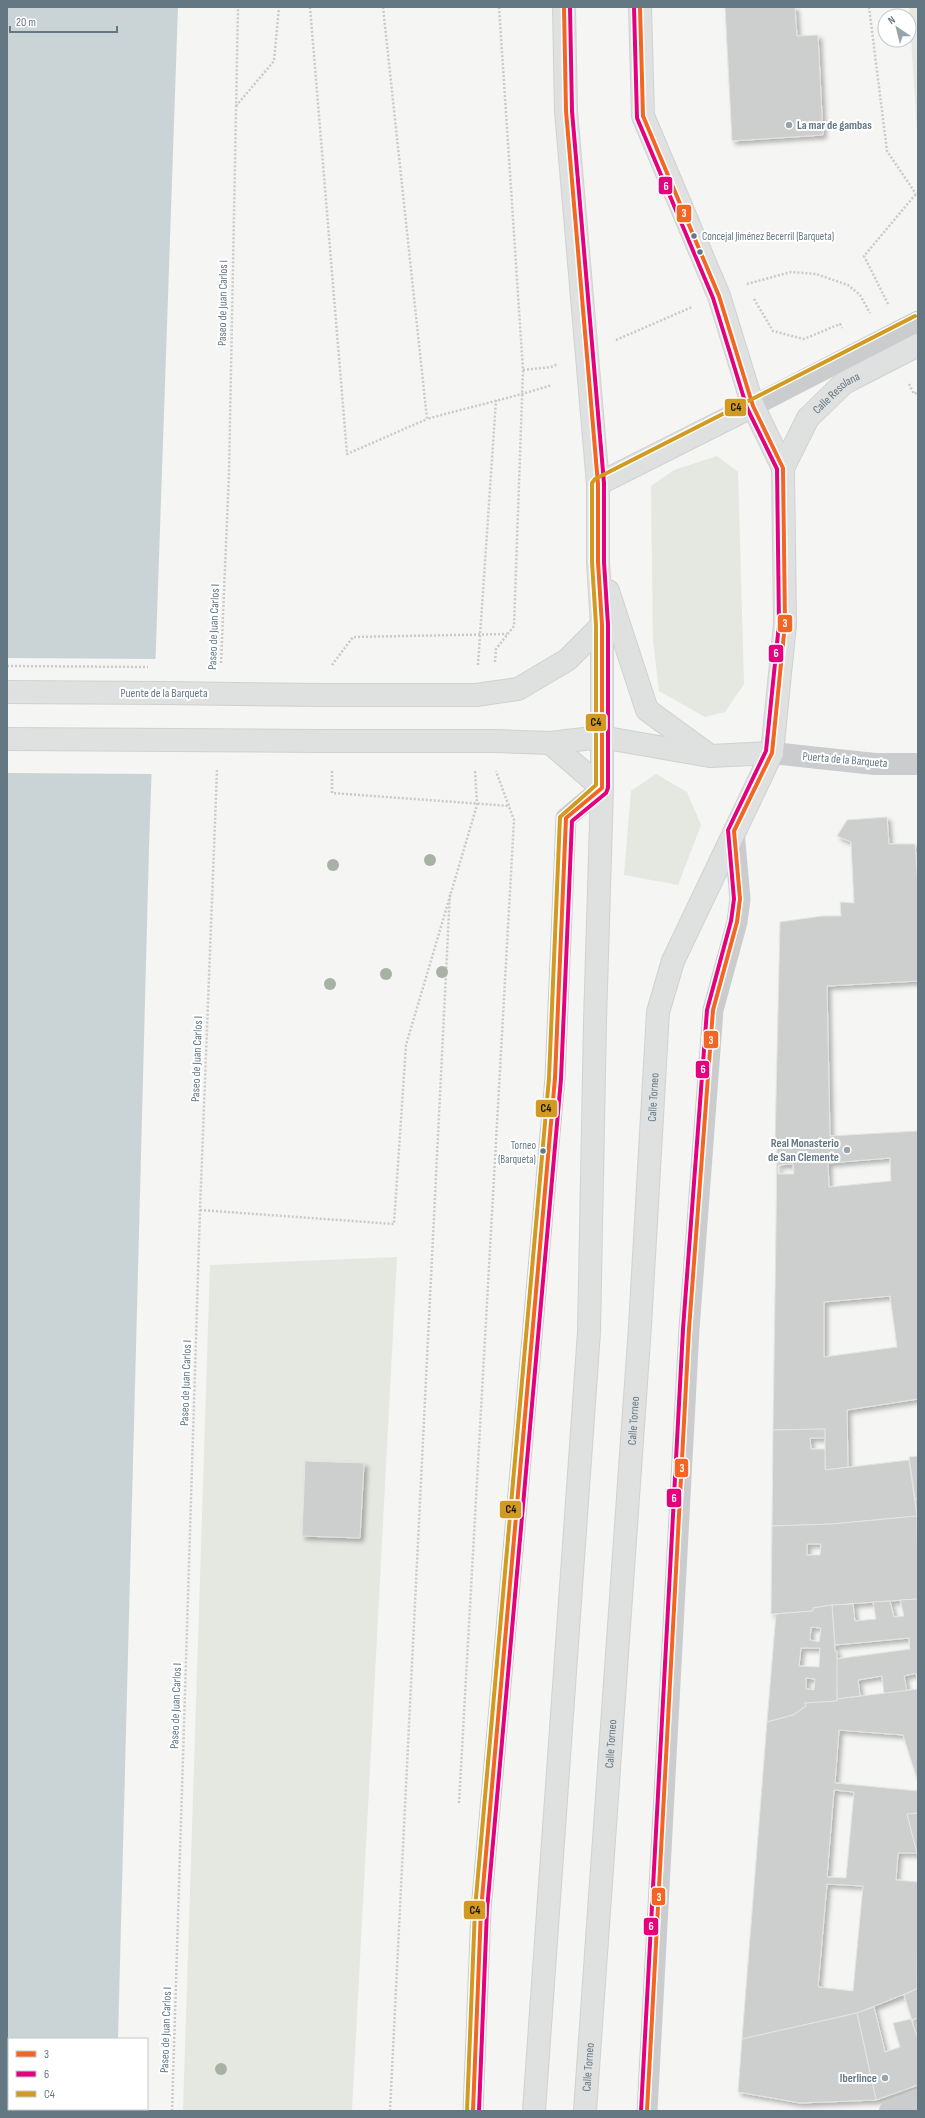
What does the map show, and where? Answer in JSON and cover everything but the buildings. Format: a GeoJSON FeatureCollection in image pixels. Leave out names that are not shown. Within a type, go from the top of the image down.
{"type":"FeatureCollection","features":[{"type":"Feature","properties":{"kind":"main road"},"geometry":{"type":"LineString","coordinates":[[534,2111],[589,1332],[595,1022],[602,788],[602,625],[598,562],[598,484],[566,112],[564,7]]}},
{"type":"Feature","properties":{"kind":"main road"},"geometry":{"type":"LineString","coordinates":[[7,739],[550,743],[602,737],[710,756],[772,753],[785,624],[783,468],[753,406],[719,296],[643,116],[640,7]]}},
{"type":"Feature","properties":{"kind":"main road","name":"Calle Resolana"},"geometry":{"type":"LineString","coordinates":[[783,468],[808,418],[844,383],[918,345]]}},
{"type":"Feature","properties":{"kind":"main road"},"geometry":{"type":"LineString","coordinates":[[598,484],[753,406]]}},
{"type":"Feature","properties":{"kind":"main road"},"geometry":{"type":"LineString","coordinates":[[598,562],[647,710],[710,756]]}},
{"type":"Feature","properties":{"kind":"main road","name":"Puente de la Barqueta"},"geometry":{"type":"LineString","coordinates":[[7,692],[485,694],[518,689],[567,660],[602,625]]}},
{"type":"Feature","properties":{"kind":"main road"},"geometry":{"type":"LineString","coordinates":[[550,743],[602,788]]}},
{"type":"Feature","properties":{"kind":"main road","name":"Calle Torneo"},"geometry":{"type":"LineString","coordinates":[[585,2111],[640,1326],[658,1012],[673,961],[772,753]]}},
{"type":"Feature","properties":{"kind":"street","name":"Puerta de la Barqueta"},"geometry":{"type":"LineString","coordinates":[[772,753],[875,764],[918,764]]}},
{"type":"Feature","properties":{"kind":"street"},"geometry":{"type":"LineString","coordinates":[[890,2111],[918,2100]]}},
{"type":"Feature","properties":{"kind":"lane","name":"Calle Resolana"},"geometry":{"type":"LineString","coordinates":[[753,406],[918,321]]}},
{"type":"Feature","properties":{"kind":"lane"},"geometry":{"type":"LineString","coordinates":[[473,2111],[481,1910],[555,1078],[566,818],[602,788]]}},
{"type":"Feature","properties":{"kind":"lane"},"geometry":{"type":"LineString","coordinates":[[647,2111],[689,1329],[713,1010],[737,922],[740,899],[734,831]]}},
{"type":"Feature","properties":{"kind":"path","name":"Paseo de Juan Carlos I"},"geometry":{"type":"LineString","coordinates":[[221,667],[229,474],[238,7]]}},
{"type":"Feature","properties":{"kind":"path"},"geometry":{"type":"LineString","coordinates":[[236,106],[274,61],[278,7]]}},
{"type":"Feature","properties":{"kind":"path"},"geometry":{"type":"LineString","coordinates":[[310,7],[347,454],[428,419],[496,400],[521,395],[552,385]]}},
{"type":"Feature","properties":{"kind":"path"},"geometry":{"type":"LineString","coordinates":[[383,7],[428,419]]}},
{"type":"Feature","properties":{"kind":"path"},"geometry":{"type":"LineString","coordinates":[[485,694],[496,649],[514,626],[523,370],[499,7]]}},
{"type":"Feature","properties":{"kind":"path"},"geometry":{"type":"LineString","coordinates":[[868,7],[887,151],[917,194],[864,256],[890,308]]}},
{"type":"Feature","properties":{"kind":"path"},"geometry":{"type":"LineString","coordinates":[[523,370],[551,367],[748,284],[791,272],[816,274],[848,285],[860,295],[873,318]]}},
{"type":"Feature","properties":{"kind":"path"},"geometry":{"type":"LineString","coordinates":[[754,299],[773,331],[804,339],[840,324],[845,334]]}},
{"type":"Feature","properties":{"kind":"path"},"geometry":{"type":"LineString","coordinates":[[906,378],[914,394],[918,392]]}},
{"type":"Feature","properties":{"kind":"path"},"geometry":{"type":"LineString","coordinates":[[485,694],[480,634],[496,400]]}},
{"type":"Feature","properties":{"kind":"path"},"geometry":{"type":"LineString","coordinates":[[330,667],[353,637],[507,634]]}},
{"type":"Feature","properties":{"kind":"path"},"geometry":{"type":"LineString","coordinates":[[200,1210],[394,1224],[406,1045],[450,892],[477,805],[475,772],[485,742]]}},
{"type":"Feature","properties":{"kind":"path"},"geometry":{"type":"LineString","coordinates":[[458,1808],[514,820],[485,742]]}},
{"type":"Feature","properties":{"kind":"path","name":"Paseo de Juan Carlos I"},"geometry":{"type":"LineString","coordinates":[[172,2111],[200,1210],[218,763]]}},
{"type":"Feature","properties":{"kind":"path"},"geometry":{"type":"LineString","coordinates":[[332,766],[332,793],[477,805],[510,806]]}},
{"type":"Feature","properties":{"kind":"path"},"geometry":{"type":"LineString","coordinates":[[390,2111],[450,892]]}},
{"type":"Feature","properties":{"kind":"shaded area"},"geometry":{"type":"Polygon","coordinates":[[[7,7],[178,7],[149,848],[118,2038],[8,2038],[8,2110],[116,2111],[7,2111],[7,7]]]}},
{"type":"Feature","properties":{"kind":"shaded area"},"geometry":{"type":"Polygon","coordinates":[[[918,7],[918,147],[912,48],[917,48],[917,8],[909,8],[918,7]]]}},
{"type":"Feature","properties":{"kind":"shaded area"},"geometry":{"type":"Polygon","coordinates":[[[717,456],[738,472],[744,684],[725,712],[705,717],[659,691],[653,640],[651,486],[674,470],[717,456]]]}},
{"type":"Feature","properties":{"kind":"shaded area"},"geometry":{"type":"Polygon","coordinates":[[[656,774],[687,792],[701,825],[678,885],[624,875],[631,791],[656,774]]]}},
{"type":"Feature","properties":{"kind":"shaded area"},"geometry":{"type":"Polygon","coordinates":[[[397,1257],[352,2111],[183,2111],[210,1265],[397,1257]]]}},
{"type":"Feature","properties":{"kind":"pier"},"geometry":{"type":"Polygon","coordinates":[[[7,658],[158,659],[153,774],[7,773],[7,658]]]}},
{"type":"Feature","properties":{"kind":"transit line","name":"3"},"geometry":{"type":"LineString","coordinates":[[473,2111],[481,1910],[555,1078],[566,818],[602,788],[602,625],[598,562],[598,484],[566,111],[564,7]]}},
{"type":"Feature","properties":{"kind":"transit line","name":"6"},"geometry":{"type":"LineString","coordinates":[[479,2111],[487,1910],[561,1079],[572,821],[606,793],[608,788],[608,625],[604,562],[604,483],[572,111],[570,7]]}},
{"type":"Feature","properties":{"kind":"transit line","name":"6"},"geometry":{"type":"LineString","coordinates":[[634,7],[637,118],[713,298],[747,408],[777,469],[779,624],[766,751],[728,830],[734,899],[731,921],[707,1010],[683,1329],[641,2111]]}},
{"type":"Feature","properties":{"kind":"transit line","name":"3"},"geometry":{"type":"LineString","coordinates":[[640,7],[643,116],[719,296],[753,406],[783,468],[785,624],[772,753],[734,831],[740,899],[737,922],[713,1010],[689,1329],[647,2111]]}},
{"type":"Feature","properties":{"kind":"transit line","name":"C4"},"geometry":{"type":"LineString","coordinates":[[467,2111],[475,1909],[549,1078],[560,817],[596,785],[596,625],[592,562],[592,483],[595,479],[915,316]]}},
{"type":"Feature","properties":{"kind":"place","name":"La mar de gambas"},"geometry":{"type":"Point","coordinates":[789,125]}},
{"type":"Feature","properties":{"kind":"place","name":"Concejal Jiménez Becerril (Barqueta)"},"geometry":{"type":"Point","coordinates":[694,236]}},
{"type":"Feature","properties":{"kind":"place","name":"Real Monasterio de San Clemente"},"geometry":{"type":"Point","coordinates":[847,1150]}},
{"type":"Feature","properties":{"kind":"place","name":"Torneo (Barqueta)"},"geometry":{"type":"Point","coordinates":[543,1151]}},
{"type":"Feature","properties":{"kind":"place","name":"Iberlince"},"geometry":{"type":"Point","coordinates":[885,2078]}}]}
